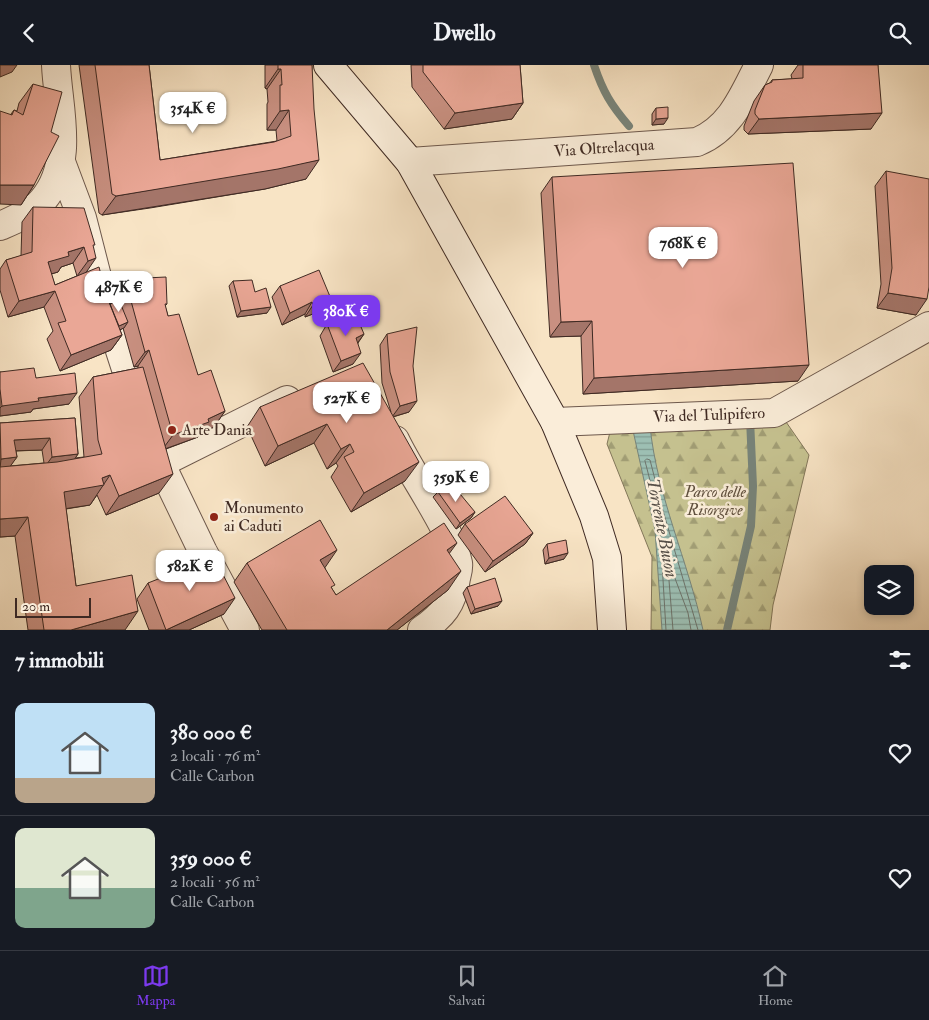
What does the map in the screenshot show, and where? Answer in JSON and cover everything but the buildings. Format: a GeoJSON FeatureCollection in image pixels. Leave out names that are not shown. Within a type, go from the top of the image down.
{"type":"FeatureCollection","features":[{"type":"Feature","properties":{"kind":"street"},"geometry":{"type":"LineString","coordinates":[[56,65],[62,127],[61,162],[82,218],[110,321],[159,464],[245,630]]}},
{"type":"Feature","properties":{"kind":"street"},"geometry":{"type":"LineString","coordinates":[[328,65],[410,162],[556,423],[594,516],[607,559],[612,630]]}},
{"type":"Feature","properties":{"kind":"street","name":"Via Oltrelacqua"},"geometry":{"type":"LineString","coordinates":[[410,162],[697,142],[713,135],[735,112],[759,65]]}},
{"type":"Feature","properties":{"kind":"street"},"geometry":{"type":"LineString","coordinates":[[0,226],[33,209],[43,200],[61,162]]}},
{"type":"Feature","properties":{"kind":"street","name":"Via del Tulipifero"},"geometry":{"type":"LineString","coordinates":[[556,423],[774,413],[929,326]]}},
{"type":"Feature","properties":{"kind":"street"},"geometry":{"type":"LineString","coordinates":[[159,464],[307,391]]}},
{"type":"Feature","properties":{"kind":"street"},"geometry":{"type":"LineString","coordinates":[[383,415],[408,467],[448,537],[458,564],[454,593],[447,609],[440,618],[422,630]]}},
{"type":"Feature","properties":{"kind":"green space","name":"Parco delle Risorgive"},"geometry":{"type":"Polygon","coordinates":[[[784,419],[809,455],[773,605],[770,630],[651,630],[652,557],[607,444],[611,428],[784,419]]]}},
{"type":"Feature","properties":{"kind":"water"},"geometry":{"type":"Polygon","coordinates":[[[632,426],[650,426],[659,478],[703,630],[662,630],[655,530],[632,426]]]}},
{"type":"Feature","properties":{"kind":"waterway","name":"Torrente Buion"},"geometry":{"type":"LineString","coordinates":[[594,65],[608,98],[629,126]]}},
{"type":"Feature","properties":{"kind":"waterway"},"geometry":{"type":"LineString","coordinates":[[727,630],[751,526],[753,486],[750,419]]}},
{"type":"Feature","properties":{"kind":"place","name":"Arte Dania"},"geometry":{"type":"Point","coordinates":[172,430]}},
{"type":"Feature","properties":{"kind":"place","name":"Monumento ai Caduti"},"geometry":{"type":"Point","coordinates":[214,517]}}]}
